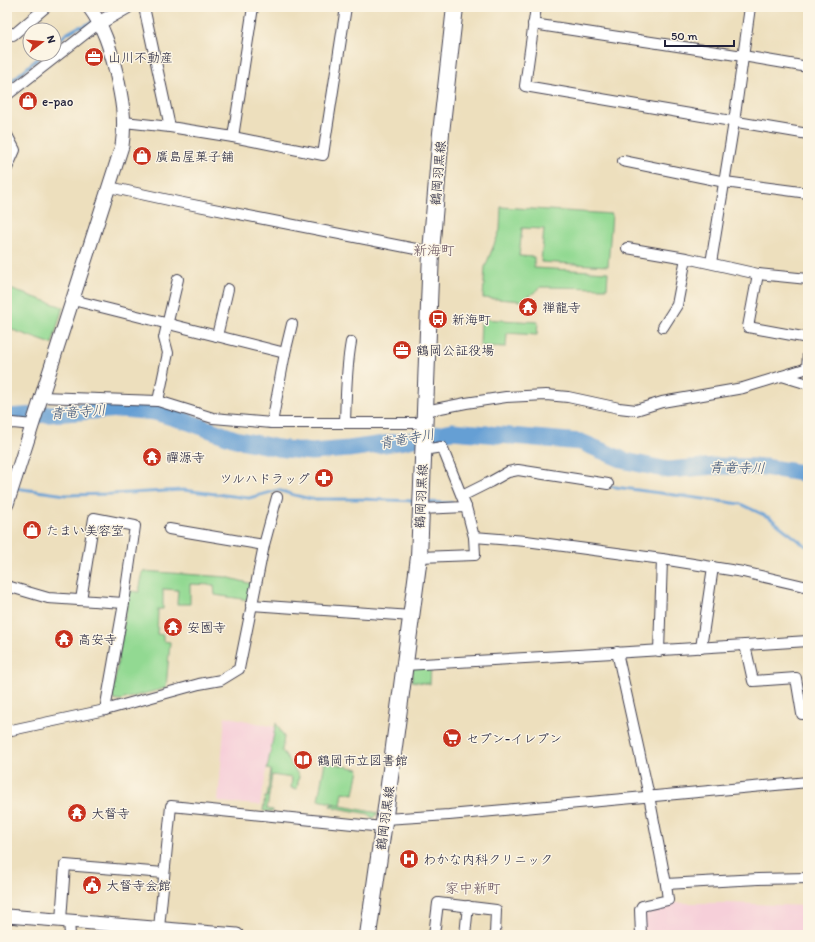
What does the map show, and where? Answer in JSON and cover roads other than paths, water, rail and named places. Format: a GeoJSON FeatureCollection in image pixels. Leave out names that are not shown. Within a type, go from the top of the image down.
{"type":"FeatureCollection","features":[{"type":"Feature","properties":{"kind":"main road","name":"鶴岡羽黒線"},"geometry":{"type":"LineString","coordinates":[[368,935],[419,557],[423,454],[421,417],[430,252],[455,7]]}},
{"type":"Feature","properties":{"kind":"street"},"geometry":{"type":"LineString","coordinates":[[8,32],[13,35],[46,7]]}},
{"type":"Feature","properties":{"kind":"street"},"geometry":{"type":"LineString","coordinates":[[7,504],[122,146],[124,122],[121,94],[112,55],[107,38],[96,16],[89,7]]}},
{"type":"Feature","properties":{"kind":"street"},"geometry":{"type":"LineString","coordinates":[[7,95],[99,23],[127,7]]}},
{"type":"Feature","properties":{"kind":"street"},"geometry":{"type":"LineString","coordinates":[[144,7],[170,127]]}},
{"type":"Feature","properties":{"kind":"street"},"geometry":{"type":"LineString","coordinates":[[233,137],[254,7]]}},
{"type":"Feature","properties":{"kind":"street"},"geometry":{"type":"LineString","coordinates":[[124,122],[170,127],[233,137],[323,155],[346,7]]}},
{"type":"Feature","properties":{"kind":"street"},"geometry":{"type":"LineString","coordinates":[[536,7],[525,86],[808,134]]}},
{"type":"Feature","properties":{"kind":"street"},"geometry":{"type":"LineString","coordinates":[[711,263],[725,182],[750,7]]}},
{"type":"Feature","properties":{"kind":"street"},"geometry":{"type":"LineString","coordinates":[[533,24],[808,67]]}},
{"type":"Feature","properties":{"kind":"street"},"geometry":{"type":"LineString","coordinates":[[7,135],[15,150],[7,168]]}},
{"type":"Feature","properties":{"kind":"street"},"geometry":{"type":"LineString","coordinates":[[623,161],[725,182],[808,193]]}},
{"type":"Feature","properties":{"kind":"street"},"geometry":{"type":"LineString","coordinates":[[109,187],[430,252]]}},
{"type":"Feature","properties":{"kind":"street"},"geometry":{"type":"LineString","coordinates":[[627,248],[686,258],[758,274],[808,279]]}},
{"type":"Feature","properties":{"kind":"street"},"geometry":{"type":"LineString","coordinates":[[663,327],[677,305],[686,258]]}},
{"type":"Feature","properties":{"kind":"street"},"geometry":{"type":"LineString","coordinates":[[758,274],[748,327],[808,338]]}},
{"type":"Feature","properties":{"kind":"street"},"geometry":{"type":"LineString","coordinates":[[158,401],[168,353],[164,338],[178,279]]}},
{"type":"Feature","properties":{"kind":"street"},"geometry":{"type":"LineString","coordinates":[[217,336],[228,289]]}},
{"type":"Feature","properties":{"kind":"street"},"geometry":{"type":"LineString","coordinates":[[73,300],[285,353]]}},
{"type":"Feature","properties":{"kind":"street"},"geometry":{"type":"LineString","coordinates":[[272,423],[292,324]]}},
{"type":"Feature","properties":{"kind":"street"},"geometry":{"type":"LineString","coordinates":[[345,423],[346,376],[351,342]]}},
{"type":"Feature","properties":{"kind":"street"},"geometry":{"type":"LineString","coordinates":[[41,397],[158,401],[213,418],[272,423],[345,423],[421,417],[466,403],[506,397],[546,395],[568,397],[619,408],[636,410],[662,402],[691,396],[743,388],[807,368],[808,353]]}},
{"type":"Feature","properties":{"kind":"street"},"geometry":{"type":"LineString","coordinates":[[782,376],[808,384]]}},
{"type":"Feature","properties":{"kind":"street"},"geometry":{"type":"LineString","coordinates":[[7,424],[13,423],[33,425]]}},
{"type":"Feature","properties":{"kind":"street"},"geometry":{"type":"LineString","coordinates":[[419,557],[475,555],[474,537],[466,507],[442,447],[423,454]]}},
{"type":"Feature","properties":{"kind":"street"},"geometry":{"type":"LineString","coordinates":[[462,496],[508,472],[518,470],[608,484]]}},
{"type":"Feature","properties":{"kind":"street"},"geometry":{"type":"LineString","coordinates":[[7,732],[106,710],[199,684],[221,680],[239,669],[264,544],[277,497]]}},
{"type":"Feature","properties":{"kind":"street"},"geometry":{"type":"LineString","coordinates":[[421,509],[466,507]]}},
{"type":"Feature","properties":{"kind":"street"},"geometry":{"type":"LineString","coordinates":[[81,600],[94,518],[135,526],[106,710]]}},
{"type":"Feature","properties":{"kind":"street"},"geometry":{"type":"LineString","coordinates":[[169,529],[264,544]]}},
{"type":"Feature","properties":{"kind":"street"},"geometry":{"type":"LineString","coordinates":[[474,537],[526,541],[662,559],[743,572],[808,587]]}},
{"type":"Feature","properties":{"kind":"street"},"geometry":{"type":"LineString","coordinates":[[659,651],[662,559]]}},
{"type":"Feature","properties":{"kind":"street"},"geometry":{"type":"LineString","coordinates":[[701,648],[712,568]]}},
{"type":"Feature","properties":{"kind":"street"},"geometry":{"type":"LineString","coordinates":[[7,586],[48,598],[124,603]]}},
{"type":"Feature","properties":{"kind":"street"},"geometry":{"type":"LineString","coordinates":[[252,605],[412,616]]}},
{"type":"Feature","properties":{"kind":"street"},"geometry":{"type":"LineString","coordinates":[[405,665],[808,641]]}},
{"type":"Feature","properties":{"kind":"street"},"geometry":{"type":"LineString","coordinates":[[745,645],[753,681],[796,678],[802,714],[808,714]]}},
{"type":"Feature","properties":{"kind":"street"},"geometry":{"type":"LineString","coordinates":[[617,652],[649,796],[668,900],[642,906],[640,910],[641,935]]}},
{"type":"Feature","properties":{"kind":"street"},"geometry":{"type":"LineString","coordinates":[[159,928],[171,806],[384,823],[449,815],[808,782]]}},
{"type":"Feature","properties":{"kind":"street"},"geometry":{"type":"LineString","coordinates":[[70,935],[65,920],[65,865],[164,873]]}},
{"type":"Feature","properties":{"kind":"street"},"geometry":{"type":"LineString","coordinates":[[666,884],[808,878]]}},
{"type":"Feature","properties":{"kind":"street"},"geometry":{"type":"LineString","coordinates":[[434,935],[438,903],[496,910],[495,935]]}},
{"type":"Feature","properties":{"kind":"street"},"geometry":{"type":"LineString","coordinates":[[465,935],[468,906]]}},
{"type":"Feature","properties":{"kind":"street"},"geometry":{"type":"LineString","coordinates":[[7,916],[237,935]]}},
{"type":"Feature","properties":{"kind":"waterway"},"geometry":{"type":"LineString","coordinates":[[107,11],[113,7]]}},
{"type":"Feature","properties":{"kind":"waterway"},"geometry":{"type":"LineString","coordinates":[[62,38],[78,27],[84,26],[95,20]]}},
{"type":"Feature","properties":{"kind":"waterway"},"geometry":{"type":"LineString","coordinates":[[7,85],[34,62]]}},
{"type":"Feature","properties":{"kind":"waterway","name":"青竜寺川"},"geometry":{"type":"LineString","coordinates":[[7,417],[122,409],[155,412],[189,422],[235,439],[278,448],[311,452],[349,449],[405,441],[452,431],[581,442],[626,461],[668,470],[715,466],[764,467],[808,474]]}},
{"type":"Feature","properties":{"kind":"waterway"},"geometry":{"type":"LineString","coordinates":[[608,486],[741,504],[770,518],[808,547]]}},
{"type":"Feature","properties":{"kind":"waterway"},"geometry":{"type":"LineString","coordinates":[[15,488],[66,495],[183,490],[249,498],[278,490],[311,499],[416,501]]}},
{"type":"Feature","properties":{"kind":"waterway"},"geometry":{"type":"LineString","coordinates":[[425,502],[452,503]]}},
{"type":"Feature","properties":{"kind":"place","name":"山川不動産"},"geometry":{"type":"Point","coordinates":[94,57]}},
{"type":"Feature","properties":{"kind":"place","name":"e-pao"},"geometry":{"type":"Point","coordinates":[28,101]}},
{"type":"Feature","properties":{"kind":"place","name":"廣島屋菓子舗"},"geometry":{"type":"Point","coordinates":[142,156]}},
{"type":"Feature","properties":{"kind":"place","name":"禅龍寺"},"geometry":{"type":"Point","coordinates":[528,307]}},
{"type":"Feature","properties":{"kind":"place","name":"新海町"},"geometry":{"type":"Point","coordinates":[438,319]}},
{"type":"Feature","properties":{"kind":"place","name":"鶴岡公証役場"},"geometry":{"type":"Point","coordinates":[402,350]}},
{"type":"Feature","properties":{"kind":"place","name":"禪源寺"},"geometry":{"type":"Point","coordinates":[152,457]}},
{"type":"Feature","properties":{"kind":"place","name":"ツルハドラッグ"},"geometry":{"type":"Point","coordinates":[324,478]}},
{"type":"Feature","properties":{"kind":"place","name":"たまい美容室"},"geometry":{"type":"Point","coordinates":[32,530]}},
{"type":"Feature","properties":{"kind":"place","name":"安國寺"},"geometry":{"type":"Point","coordinates":[173,627]}},
{"type":"Feature","properties":{"kind":"place","name":"高安寺"},"geometry":{"type":"Point","coordinates":[64,639]}},
{"type":"Feature","properties":{"kind":"place","name":"セブン-イレブン"},"geometry":{"type":"Point","coordinates":[452,738]}},
{"type":"Feature","properties":{"kind":"place","name":"鶴岡市立図書館"},"geometry":{"type":"Point","coordinates":[303,760]}},
{"type":"Feature","properties":{"kind":"place","name":"大督寺"},"geometry":{"type":"Point","coordinates":[77,813]}},
{"type":"Feature","properties":{"kind":"place","name":"わかな内科クリニック"},"geometry":{"type":"Point","coordinates":[409,859]}},
{"type":"Feature","properties":{"kind":"place","name":"大督寺会館"},"geometry":{"type":"Point","coordinates":[92,885]}},
{"type":"Feature","properties":{"kind":"district","name":"新海町"},"geometry":{"type":"Point","coordinates":[434,250]}},
{"type":"Feature","properties":{"kind":"district","name":"家中新町"},"geometry":{"type":"Point","coordinates":[473,888]}}]}
